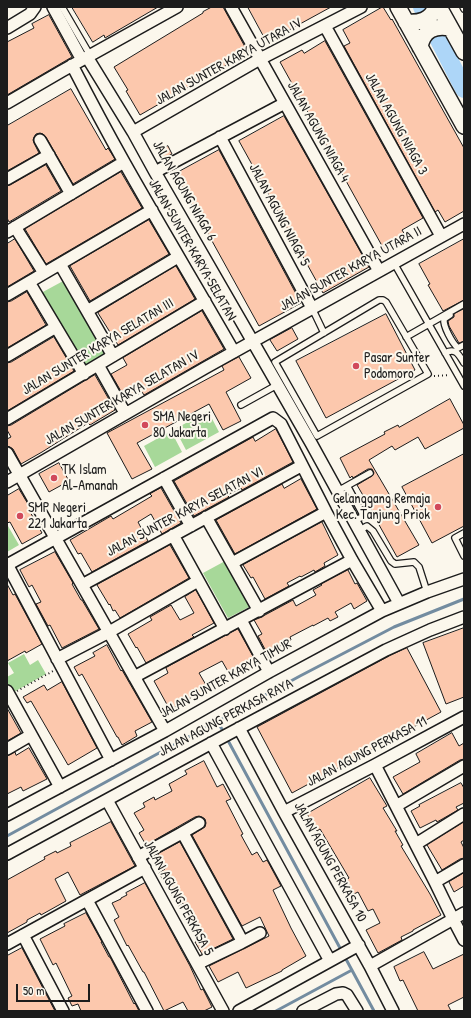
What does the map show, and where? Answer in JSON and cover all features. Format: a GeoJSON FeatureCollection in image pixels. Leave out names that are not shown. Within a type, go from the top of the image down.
{"type":"FeatureCollection","features":[{"type":"Feature","properties":{"kind":"main road"},"geometry":{"type":"LineString","coordinates":[[398,7],[428,26],[464,52]]}},
{"type":"Feature","properties":{"kind":"main road"},"geometry":{"type":"LineString","coordinates":[[436,9],[420,42],[420,47],[464,126]]}},
{"type":"Feature","properties":{"kind":"main road"},"geometry":{"type":"LineString","coordinates":[[420,47],[428,26],[428,18],[436,9]]}},
{"type":"Feature","properties":{"kind":"street"},"geometry":{"type":"LineString","coordinates":[[7,28],[30,14],[35,7]]}},
{"type":"Feature","properties":{"kind":"street"},"geometry":{"type":"LineString","coordinates":[[53,7],[83,59]]}},
{"type":"Feature","properties":{"kind":"street"},"geometry":{"type":"LineString","coordinates":[[7,103],[177,7]]}},
{"type":"Feature","properties":{"kind":"street","name":"JALAN AGUNG NIAGA 4"},"geometry":{"type":"LineString","coordinates":[[231,7],[379,271]]}},
{"type":"Feature","properties":{"kind":"street","name":"JALAN SUNTER KARYA UTARA IV"},"geometry":{"type":"LineString","coordinates":[[133,132],[260,59],[361,7]]}},
{"type":"Feature","properties":{"kind":"street","name":"JALAN AGUNG NIAGA 3"},"geometry":{"type":"LineString","coordinates":[[325,26],[441,236]]}},
{"type":"Feature","properties":{"kind":"street","name":"JALAN AGUNG NIAGA 6"},"geometry":{"type":"LineString","coordinates":[[83,59],[133,132],[253,342]]}},
{"type":"Feature","properties":{"kind":"street","name":"JALAN SUNTER KARYA SELATAN"},"geometry":{"type":"LineString","coordinates":[[83,59],[124,162],[178,258],[234,352]]}},
{"type":"Feature","properties":{"kind":"street"},"geometry":{"type":"LineString","coordinates":[[155,172],[285,103]]}},
{"type":"Feature","properties":{"kind":"street","name":"JALAN AGUNG NIAGA 5"},"geometry":{"type":"LineString","coordinates":[[220,137],[312,308]]}},
{"type":"Feature","properties":{"kind":"street"},"geometry":{"type":"LineString","coordinates":[[40,140],[71,194]]}},
{"type":"Feature","properties":{"kind":"street"},"geometry":{"type":"LineString","coordinates":[[7,179],[49,155]]}},
{"type":"Feature","properties":{"kind":"street"},"geometry":{"type":"LineString","coordinates":[[44,273],[11,229],[124,162]]}},
{"type":"Feature","properties":{"kind":"street"},"geometry":{"type":"LineString","coordinates":[[7,295],[152,210]]}},
{"type":"Feature","properties":{"kind":"street","name":"JALAN SUNTER KARYA UTARA II"},"geometry":{"type":"LineString","coordinates":[[253,342],[464,224]]}},
{"type":"Feature","properties":{"kind":"street"},"geometry":{"type":"LineString","coordinates":[[87,311],[178,258]]}},
{"type":"Feature","properties":{"kind":"street"},"geometry":{"type":"LineString","coordinates":[[60,264],[113,356]]}},
{"type":"Feature","properties":{"kind":"street"},"geometry":{"type":"LineString","coordinates":[[29,282],[84,374]]}},
{"type":"Feature","properties":{"kind":"street","name":"JALAN SUNTER KARYA SELATAN III"},"geometry":{"type":"LineString","coordinates":[[7,419],[205,301]]}},
{"type":"Feature","properties":{"kind":"street"},"geometry":{"type":"LineString","coordinates":[[7,356],[56,327]]}},
{"type":"Feature","properties":{"kind":"street"},"geometry":{"type":"LineString","coordinates":[[253,342],[277,385],[341,489],[356,526],[399,603]]}},
{"type":"Feature","properties":{"kind":"street","name":"JALAN SUNTER KARYA SELATAN IV"},"geometry":{"type":"LineString","coordinates":[[7,482],[125,413],[253,342]]}},
{"type":"Feature","properties":{"kind":"street"},"geometry":{"type":"LineString","coordinates":[[98,365],[125,413]]}},
{"type":"Feature","properties":{"kind":"street"},"geometry":{"type":"LineString","coordinates":[[110,760],[7,564],[273,418],[281,424],[326,512],[382,611]]}},
{"type":"Feature","properties":{"kind":"street"},"geometry":{"type":"LineString","coordinates":[[7,453],[165,731]]}},
{"type":"Feature","properties":{"kind":"street","name":"JALAN SUNTER KARYA SELATAN VI"},"geometry":{"type":"LineString","coordinates":[[82,584],[302,466]]}},
{"type":"Feature","properties":{"kind":"street"},"geometry":{"type":"LineString","coordinates":[[164,478],[191,526]]}},
{"type":"Feature","properties":{"kind":"street"},"geometry":{"type":"LineString","coordinates":[[232,563],[326,512]]}},
{"type":"Feature","properties":{"kind":"street"},"geometry":{"type":"LineString","coordinates":[[206,517],[259,611]]}},
{"type":"Feature","properties":{"kind":"street"},"geometry":{"type":"LineString","coordinates":[[173,535],[225,628]]}},
{"type":"Feature","properties":{"kind":"street"},"geometry":{"type":"LineString","coordinates":[[134,677],[352,560]]}},
{"type":"Feature","properties":{"kind":"street","name":"JALAN SUNTER KARYA TIMUR"},"geometry":{"type":"LineString","coordinates":[[7,815],[165,731],[269,672],[382,611],[427,592],[464,579]]}},
{"type":"Feature","properties":{"kind":"street"},"geometry":{"type":"LineString","coordinates":[[59,663],[108,632],[198,581]]}},
{"type":"Feature","properties":{"kind":"street","name":"JALAN AGUNG PERKASA RAYA"},"geometry":{"type":"LineString","coordinates":[[7,854],[386,650],[430,630],[464,618]]}},
{"type":"Feature","properties":{"kind":"street"},"geometry":{"type":"LineString","coordinates":[[241,620],[269,672]]}},
{"type":"Feature","properties":{"kind":"street"},"geometry":{"type":"LineString","coordinates":[[8,694],[60,787]]}},
{"type":"Feature","properties":{"kind":"street","name":"JALAN AGUNG PERKASA 11"},"geometry":{"type":"LineString","coordinates":[[284,812],[464,717]]}},
{"type":"Feature","properties":{"kind":"street","name":"JALAN AGUNG PERKASA 10"},"geometry":{"type":"LineString","coordinates":[[235,730],[284,812],[355,947],[370,966],[393,1011]]}},
{"type":"Feature","properties":{"kind":"street"},"geometry":{"type":"LineString","coordinates":[[7,749],[31,735]]}},
{"type":"Feature","properties":{"kind":"street"},"geometry":{"type":"LineString","coordinates":[[215,741],[330,961]]}},
{"type":"Feature","properties":{"kind":"street"},"geometry":{"type":"LineString","coordinates":[[375,765],[464,940]]}},
{"type":"Feature","properties":{"kind":"street"},"geometry":{"type":"LineString","coordinates":[[396,806],[464,766]]}},
{"type":"Feature","properties":{"kind":"street","name":"JALAN AGUNG PERKASA 5"},"geometry":{"type":"LineString","coordinates":[[107,800],[223,1011]]}},
{"type":"Feature","properties":{"kind":"street"},"geometry":{"type":"LineString","coordinates":[[416,844],[464,814]]}},
{"type":"Feature","properties":{"kind":"street"},"geometry":{"type":"LineString","coordinates":[[138,857],[199,823]]}},
{"type":"Feature","properties":{"kind":"street"},"geometry":{"type":"LineString","coordinates":[[180,834],[183,834],[186,837],[239,935],[241,943]]}},
{"type":"Feature","properties":{"kind":"street"},"geometry":{"type":"LineString","coordinates":[[435,882],[464,865]]}},
{"type":"Feature","properties":{"kind":"street"},"geometry":{"type":"LineString","coordinates":[[7,944],[145,868]]}},
{"type":"Feature","properties":{"kind":"street"},"geometry":{"type":"LineString","coordinates":[[87,900],[147,1011]]}},
{"type":"Feature","properties":{"kind":"street"},"geometry":{"type":"LineString","coordinates":[[370,966],[464,913]]}},
{"type":"Feature","properties":{"kind":"street"},"geometry":{"type":"LineString","coordinates":[[197,964],[260,934]]}},
{"type":"Feature","properties":{"kind":"street"},"geometry":{"type":"LineString","coordinates":[[23,935],[63,1011]]}},
{"type":"Feature","properties":{"kind":"street"},"geometry":{"type":"LineString","coordinates":[[239,1011],[355,947]]}},
{"type":"Feature","properties":{"kind":"street"},"geometry":{"type":"LineString","coordinates":[[303,1011],[336,994],[343,993],[351,1000],[357,1011]]}},
{"type":"Feature","properties":{"kind":"lane"},"geometry":{"type":"LineString","coordinates":[[62,7],[83,59]]}},
{"type":"Feature","properties":{"kind":"lane"},"geometry":{"type":"LineString","coordinates":[[394,263],[464,386]]}},
{"type":"Feature","properties":{"kind":"lane"},"geometry":{"type":"LineString","coordinates":[[379,300],[383,300],[386,302],[428,374],[312,440],[275,362],[324,333],[379,300]]}},
{"type":"Feature","properties":{"kind":"lane"},"geometry":{"type":"LineString","coordinates":[[406,337],[464,304]]}},
{"type":"Feature","properties":{"kind":"lane"},"geometry":{"type":"LineString","coordinates":[[464,307],[444,319],[443,323],[455,346],[458,348],[464,345]]}},
{"type":"Feature","properties":{"kind":"lane"},"geometry":{"type":"LineString","coordinates":[[312,308],[324,333]]}},
{"type":"Feature","properties":{"kind":"lane"},"geometry":{"type":"LineString","coordinates":[[445,353],[449,351],[455,352],[460,356],[464,363]]}},
{"type":"Feature","properties":{"kind":"lane"},"geometry":{"type":"LineString","coordinates":[[241,405],[277,385]]}},
{"type":"Feature","properties":{"kind":"lane"},"geometry":{"type":"LineString","coordinates":[[341,489],[370,472]]}},
{"type":"Feature","properties":{"kind":"lane"},"geometry":{"type":"LineString","coordinates":[[356,526],[367,526],[373,531],[391,561],[395,564],[414,562],[419,567],[427,592]]}},
{"type":"Feature","properties":{"kind":"lane"},"geometry":{"type":"LineString","coordinates":[[463,553],[455,538],[464,533]]}},
{"type":"Feature","properties":{"kind":"path"},"geometry":{"type":"LineString","coordinates":[[428,374],[435,376],[449,375],[456,372]]}},
{"type":"Feature","properties":{"kind":"path"},"geometry":{"type":"LineString","coordinates":[[8,694],[59,663]]}},
{"type":"Feature","properties":{"kind":"green space"},"geometry":{"type":"Polygon","coordinates":[[[65,280],[105,354],[81,367],[41,293],[65,280]]]}},
{"type":"Feature","properties":{"kind":"green space"},"geometry":{"type":"Polygon","coordinates":[[[208,411],[219,432],[186,450],[175,429],[208,411]]]}},
{"type":"Feature","properties":{"kind":"green space"},"geometry":{"type":"Polygon","coordinates":[[[171,431],[182,452],[155,467],[144,446],[171,431]]]}},
{"type":"Feature","properties":{"kind":"green space"},"geometry":{"type":"Polygon","coordinates":[[[8,526],[19,545],[7,552],[7,527],[8,526]]]}},
{"type":"Feature","properties":{"kind":"green space"},"geometry":{"type":"Polygon","coordinates":[[[227,560],[251,606],[228,618],[203,573],[227,560]]]}},
{"type":"Feature","properties":{"kind":"green space"},"geometry":{"type":"Polygon","coordinates":[[[24,654],[30,665],[38,660],[46,674],[12,693],[7,683],[7,677],[14,673],[8,663],[24,654]]]}},
{"type":"Feature","properties":{"kind":"building"},"geometry":{"type":"Polygon","coordinates":[[[72,7],[158,7],[105,38],[104,35],[93,42],[72,7]]]}},
{"type":"Feature","properties":{"kind":"building"},"geometry":{"type":"Polygon","coordinates":[[[212,7],[223,7],[249,54],[232,62],[140,115],[126,91],[128,90],[114,67],[212,7]]]}},
{"type":"Feature","properties":{"kind":"building"},"geometry":{"type":"Polygon","coordinates":[[[248,7],[331,7],[267,42],[248,7]]]}},
{"type":"Feature","properties":{"kind":"building"},"geometry":{"type":"Polygon","coordinates":[[[383,7],[391,20],[392,19],[464,148],[464,211],[445,222],[438,210],[435,212],[344,46],[350,43],[343,30],[383,7]]]}},
{"type":"Feature","properties":{"kind":"building"},"geometry":{"type":"Polygon","coordinates":[[[49,15],[72,57],[7,95],[7,42],[34,28],[32,24],[49,15]]]}},
{"type":"Feature","properties":{"kind":"building"},"geometry":{"type":"Polygon","coordinates":[[[325,41],[423,218],[402,230],[408,240],[386,253],[280,62],[302,50],[304,53],[325,41]]]}},
{"type":"Feature","properties":{"kind":"building"},"geometry":{"type":"Polygon","coordinates":[[[71,89],[106,150],[108,148],[115,159],[73,184],[46,137],[40,133],[36,134],[33,140],[39,153],[7,171],[7,126],[71,89]]]}},
{"type":"Feature","properties":{"kind":"building"},"geometry":{"type":"Polygon","coordinates":[[[284,116],[369,267],[323,293],[239,141],[284,116]]]}},
{"type":"Feature","properties":{"kind":"building"},"geometry":{"type":"Polygon","coordinates":[[[168,146],[172,154],[162,159],[159,151],[168,146]]]}},
{"type":"Feature","properties":{"kind":"building"},"geometry":{"type":"Polygon","coordinates":[[[219,150],[301,303],[259,326],[175,174],[219,150]]]}},
{"type":"Feature","properties":{"kind":"building"},"geometry":{"type":"Polygon","coordinates":[[[46,165],[61,191],[9,222],[7,218],[7,186],[46,165]]]}},
{"type":"Feature","properties":{"kind":"building"},"geometry":{"type":"Polygon","coordinates":[[[121,172],[142,208],[46,264],[25,229],[121,172]]]}},
{"type":"Feature","properties":{"kind":"building"},"geometry":{"type":"Polygon","coordinates":[[[149,220],[169,254],[90,301],[70,266],[149,220]]]}},
{"type":"Feature","properties":{"kind":"building"},"geometry":{"type":"Polygon","coordinates":[[[15,239],[34,271],[7,287],[7,244],[15,239]]]}},
{"type":"Feature","properties":{"kind":"building"},"geometry":{"type":"Polygon","coordinates":[[[464,239],[464,300],[443,311],[428,285],[430,284],[419,264],[464,239]]]}},
{"type":"Feature","properties":{"kind":"building"},"geometry":{"type":"Polygon","coordinates":[[[176,266],[195,299],[118,345],[98,313],[176,266]]]}},
{"type":"Feature","properties":{"kind":"building"},"geometry":{"type":"Polygon","coordinates":[[[27,292],[46,325],[7,348],[7,302],[27,292]]]}},
{"type":"Feature","properties":{"kind":"building"},"geometry":{"type":"Polygon","coordinates":[[[464,309],[464,341],[459,343],[449,326],[448,321],[454,317],[454,314],[464,309]]]}},
{"type":"Feature","properties":{"kind":"building"},"geometry":{"type":"Polygon","coordinates":[[[202,311],[224,349],[144,395],[142,392],[126,400],[111,374],[127,365],[123,358],[202,311]]]}},
{"type":"Feature","properties":{"kind":"building","name":"Pasar Sunter Podomoro"},"geometry":{"type":"Polygon","coordinates":[[[386,314],[415,370],[326,418],[296,361],[386,314]]]}},
{"type":"Feature","properties":{"kind":"building"},"geometry":{"type":"Polygon","coordinates":[[[292,328],[298,339],[277,351],[270,340],[292,328]]]}},
{"type":"Feature","properties":{"kind":"building"},"geometry":{"type":"Polygon","coordinates":[[[54,337],[74,371],[7,411],[7,363],[54,337]]]}},
{"type":"Feature","properties":{"kind":"building","name":"SMA Negeri 80 Jakarta"},"geometry":{"type":"Polygon","coordinates":[[[239,357],[251,378],[226,392],[241,421],[223,430],[209,404],[137,443],[152,469],[132,479],[107,433],[224,370],[222,366],[239,357]]]}},
{"type":"Feature","properties":{"kind":"building"},"geometry":{"type":"Polygon","coordinates":[[[95,375],[115,410],[90,425],[88,423],[21,464],[13,449],[7,446],[7,439],[11,437],[7,430],[7,426],[95,375]]]}},
{"type":"Feature","properties":{"kind":"building"},"geometry":{"type":"Polygon","coordinates":[[[450,399],[464,425],[464,428],[425,449],[418,437],[395,450],[392,446],[369,460],[419,545],[397,557],[357,485],[372,476],[374,473],[372,469],[368,469],[353,478],[352,476],[350,478],[340,458],[385,434],[384,432],[398,425],[399,427],[450,399]]]}},
{"type":"Feature","properties":{"kind":"building"},"geometry":{"type":"Polygon","coordinates":[[[276,429],[293,462],[242,490],[241,488],[227,495],[229,497],[194,516],[174,481],[253,437],[255,441],[276,429]]]}},
{"type":"Feature","properties":{"kind":"building","name":"Gelanggang Remaja Kec. Tanjung Priok"},"geometry":{"type":"Polygon","coordinates":[[[464,454],[464,526],[432,543],[402,487],[464,454]]]}},
{"type":"Feature","properties":{"kind":"building","name":"TK Islam Al-Amanah"},"geometry":{"type":"Polygon","coordinates":[[[59,463],[69,481],[49,492],[39,474],[59,463]]]}},
{"type":"Feature","properties":{"kind":"building"},"geometry":{"type":"Polygon","coordinates":[[[301,479],[317,509],[235,554],[216,520],[282,484],[284,488],[301,479]]]}},
{"type":"Feature","properties":{"kind":"building"},"geometry":{"type":"Polygon","coordinates":[[[161,488],[181,523],[162,534],[151,514],[138,522],[148,541],[92,572],[81,553],[78,554],[70,540],[111,516],[113,519],[152,496],[150,494],[161,488]]]}},
{"type":"Feature","properties":{"kind":"building","name":"SMP Negeri 221 Jakarta"},"geometry":{"type":"Polygon","coordinates":[[[19,489],[31,509],[29,510],[42,533],[22,544],[10,522],[7,523],[7,496],[19,489]]]}},
{"type":"Feature","properties":{"kind":"building"},"geometry":{"type":"Polygon","coordinates":[[[322,522],[338,555],[324,563],[325,566],[315,572],[314,570],[287,583],[289,586],[265,599],[253,577],[251,578],[243,565],[322,522]]]}},
{"type":"Feature","properties":{"kind":"building"},"geometry":{"type":"Polygon","coordinates":[[[170,545],[189,578],[120,618],[115,610],[113,611],[97,585],[170,545]]]}},
{"type":"Feature","properties":{"kind":"building"},"geometry":{"type":"Polygon","coordinates":[[[55,552],[81,600],[99,629],[62,648],[50,625],[48,626],[36,604],[41,602],[32,585],[29,587],[20,570],[55,552]]]}},
{"type":"Feature","properties":{"kind":"building"},"geometry":{"type":"Polygon","coordinates":[[[348,570],[355,584],[357,583],[367,601],[354,609],[351,603],[335,612],[338,617],[330,621],[328,618],[313,625],[290,637],[291,640],[267,653],[258,636],[262,634],[254,620],[293,600],[296,606],[316,595],[313,590],[322,585],[321,584],[348,570]]]}},
{"type":"Feature","properties":{"kind":"building"},"geometry":{"type":"Polygon","coordinates":[[[7,584],[13,595],[15,594],[42,644],[7,661],[7,584]]]}},
{"type":"Feature","properties":{"kind":"building"},"geometry":{"type":"Polygon","coordinates":[[[196,590],[214,623],[192,635],[194,637],[146,663],[128,634],[152,620],[150,617],[171,605],[180,620],[194,613],[185,597],[196,590]]]}},
{"type":"Feature","properties":{"kind":"building"},"geometry":{"type":"Polygon","coordinates":[[[464,628],[464,697],[446,704],[423,643],[464,628]]]}},
{"type":"Feature","properties":{"kind":"building"},"geometry":{"type":"Polygon","coordinates":[[[238,629],[255,660],[230,675],[222,661],[199,673],[209,690],[198,696],[197,694],[170,710],[154,681],[168,673],[166,668],[238,629]]]}},
{"type":"Feature","properties":{"kind":"building"},"geometry":{"type":"Polygon","coordinates":[[[107,645],[152,722],[135,731],[137,736],[122,745],[82,674],[79,676],[74,667],[95,656],[93,653],[107,645]]]}},
{"type":"Feature","properties":{"kind":"building"},"geometry":{"type":"Polygon","coordinates":[[[407,648],[441,712],[292,793],[257,727],[389,656],[407,648]]]}},
{"type":"Feature","properties":{"kind":"building"},"geometry":{"type":"Polygon","coordinates":[[[62,682],[97,748],[68,765],[31,701],[27,703],[23,697],[44,685],[47,690],[62,682]]]}},
{"type":"Feature","properties":{"kind":"building"},"geometry":{"type":"Polygon","coordinates":[[[7,708],[21,733],[7,741],[7,708]]]}},
{"type":"Feature","properties":{"kind":"building"},"geometry":{"type":"Polygon","coordinates":[[[452,733],[459,746],[464,743],[464,759],[403,794],[393,777],[420,762],[416,754],[452,733]]]}},
{"type":"Feature","properties":{"kind":"building"},"geometry":{"type":"Polygon","coordinates":[[[29,748],[47,779],[23,791],[21,787],[7,794],[7,756],[15,752],[16,755],[29,748]]]}},
{"type":"Feature","properties":{"kind":"building"},"geometry":{"type":"Polygon","coordinates":[[[204,761],[217,787],[223,784],[231,799],[226,801],[243,834],[241,835],[252,855],[257,852],[263,862],[267,860],[281,886],[273,890],[306,956],[282,971],[246,988],[238,972],[218,982],[209,966],[269,936],[260,917],[242,926],[192,835],[205,827],[205,819],[199,816],[195,817],[146,845],[139,833],[144,830],[134,813],[145,807],[143,803],[154,797],[155,800],[172,791],[169,784],[187,774],[185,771],[204,761]]]}},
{"type":"Feature","properties":{"kind":"building"},"geometry":{"type":"Polygon","coordinates":[[[370,778],[387,806],[383,808],[397,831],[395,831],[403,845],[401,846],[441,915],[401,937],[402,940],[378,953],[366,930],[380,923],[373,909],[368,911],[358,892],[354,894],[346,880],[349,878],[320,829],[317,831],[307,814],[370,778]]]}},
{"type":"Feature","properties":{"kind":"building"},"geometry":{"type":"Polygon","coordinates":[[[461,783],[464,788],[464,803],[456,807],[458,810],[437,822],[436,820],[420,828],[411,811],[420,806],[419,805],[461,783]]]}},
{"type":"Feature","properties":{"kind":"building"},"geometry":{"type":"Polygon","coordinates":[[[111,822],[135,866],[80,895],[68,872],[55,879],[66,901],[41,915],[40,913],[27,920],[27,922],[7,933],[7,880],[45,859],[44,857],[56,851],[57,853],[71,846],[70,843],[111,822]]]}},
{"type":"Feature","properties":{"kind":"building"},"geometry":{"type":"Polygon","coordinates":[[[464,822],[464,840],[461,842],[464,848],[464,858],[442,870],[427,845],[464,822]]]}},
{"type":"Feature","properties":{"kind":"building"},"geometry":{"type":"Polygon","coordinates":[[[180,842],[233,939],[202,954],[195,942],[201,940],[183,903],[178,906],[159,873],[165,869],[158,854],[180,842]]]}},
{"type":"Feature","properties":{"kind":"building"},"geometry":{"type":"Polygon","coordinates":[[[464,873],[464,886],[454,892],[449,882],[464,873]]]}},
{"type":"Feature","properties":{"kind":"building"},"geometry":{"type":"Polygon","coordinates":[[[145,883],[190,966],[201,990],[203,989],[212,1007],[204,1011],[188,1011],[183,1002],[164,1011],[144,972],[128,945],[127,946],[114,920],[119,917],[112,903],[127,895],[126,893],[145,883]]]}},
{"type":"Feature","properties":{"kind":"building"},"geometry":{"type":"Polygon","coordinates":[[[86,913],[139,1011],[81,1011],[78,1004],[72,1006],[68,998],[72,996],[56,963],[53,965],[40,939],[65,926],[64,924],[86,913]]]}},
{"type":"Feature","properties":{"kind":"building"},"geometry":{"type":"Polygon","coordinates":[[[22,948],[55,1011],[7,1011],[7,956],[22,948]]]}},
{"type":"Feature","properties":{"kind":"building"},"geometry":{"type":"Polygon","coordinates":[[[424,952],[433,969],[464,954],[464,997],[448,1005],[451,1011],[418,1011],[403,980],[400,981],[394,967],[424,952]]]}},
{"type":"Feature","properties":{"kind":"waterway"},"geometry":{"type":"LineString","coordinates":[[422,7],[464,89]]}},
{"type":"Feature","properties":{"kind":"waterway"},"geometry":{"type":"LineString","coordinates":[[7,836],[300,676],[394,627],[464,599]]}},
{"type":"Feature","properties":{"kind":"waterway"},"geometry":{"type":"LineString","coordinates":[[218,722],[374,1011]]}},
{"type":"Feature","properties":{"kind":"waterway"},"geometry":{"type":"LineString","coordinates":[[276,1011],[352,970]]}},
{"type":"Feature","properties":{"kind":"place","name":"Pasar Sunter Podomoro"},"geometry":{"type":"Point","coordinates":[356,366]}},
{"type":"Feature","properties":{"kind":"place","name":"SMA Negeri 80 Jakarta"},"geometry":{"type":"Point","coordinates":[145,425]}},
{"type":"Feature","properties":{"kind":"place","name":"TK Islam Al-Amanah"},"geometry":{"type":"Point","coordinates":[54,478]}},
{"type":"Feature","properties":{"kind":"place","name":"Gelanggang Remaja Kec. Tanjung Priok"},"geometry":{"type":"Point","coordinates":[438,507]}},
{"type":"Feature","properties":{"kind":"place","name":"SMP Negeri 221 Jakarta"},"geometry":{"type":"Point","coordinates":[20,516]}}]}
